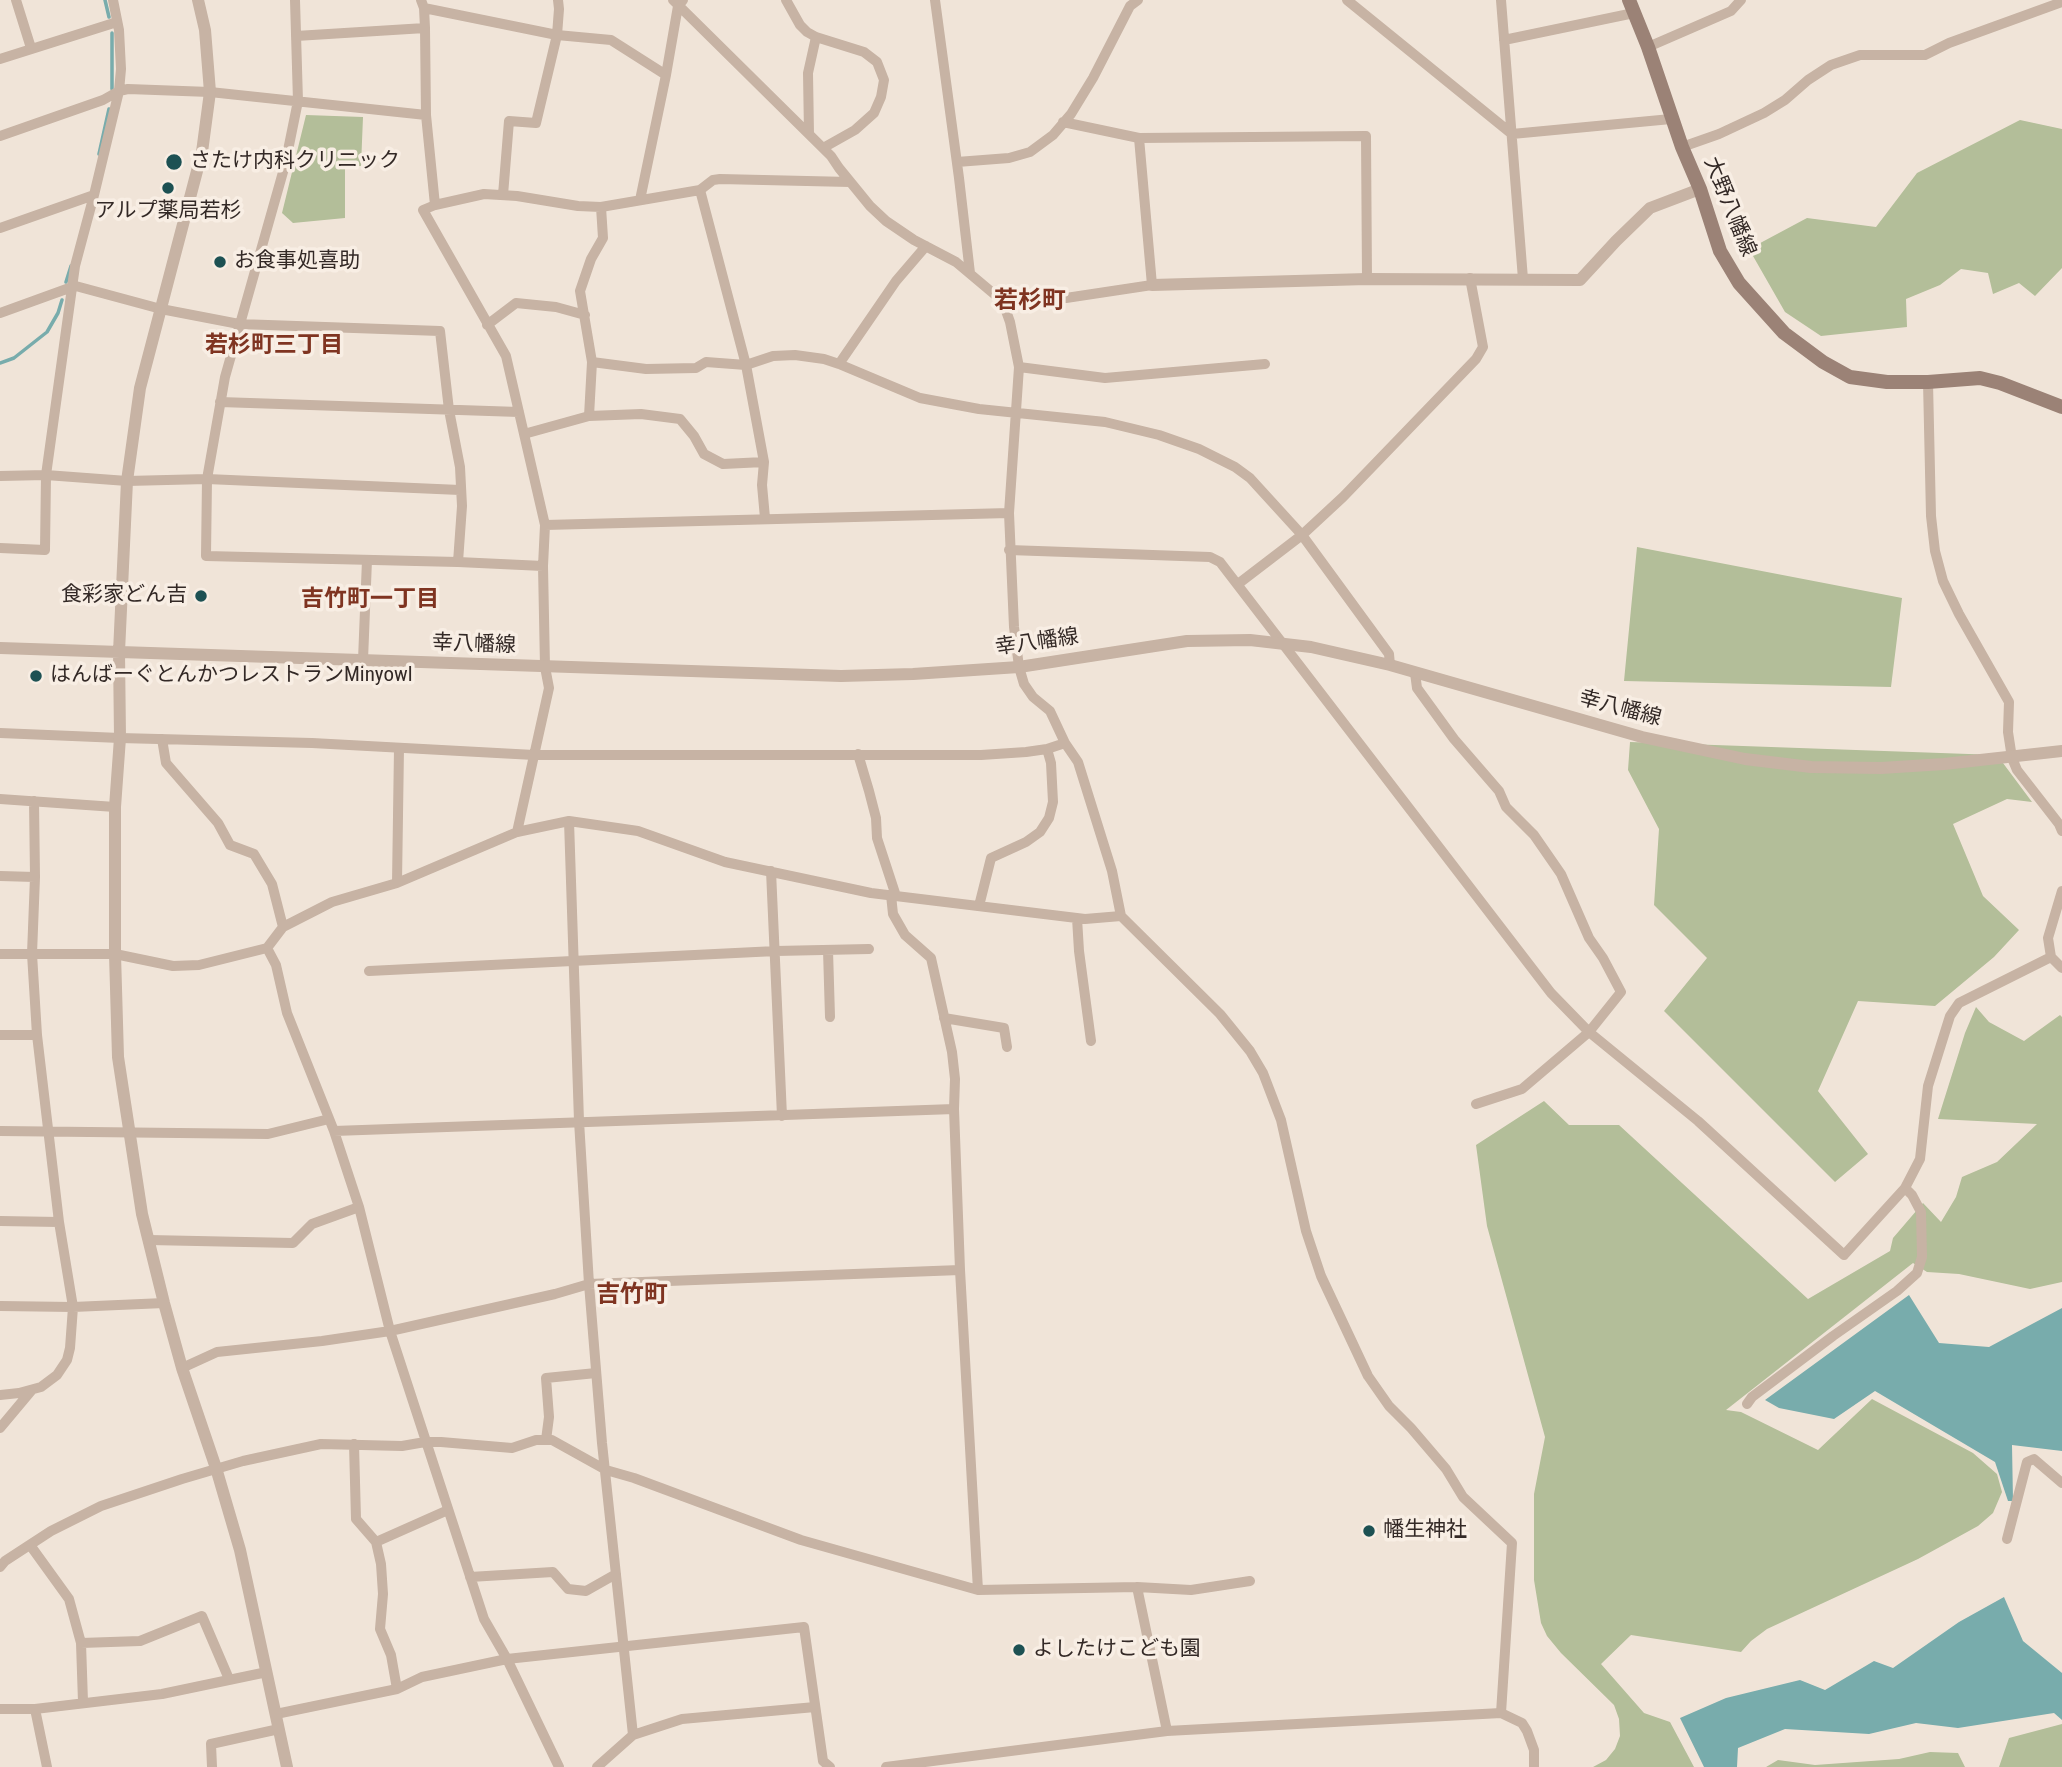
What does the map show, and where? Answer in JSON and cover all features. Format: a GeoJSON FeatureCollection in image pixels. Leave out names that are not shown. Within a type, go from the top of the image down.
{"type":"FeatureCollection","features":[{"type":"Feature","properties":{"kind":"main road","name":"大野八幡線"},"geometry":{"type":"LineString","coordinates":[[1631,6],[1648,47],[1671,119],[1700,189],[1720,251],[1739,283],[1784,333],[1823,362],[1850,377],[1887,382],[1980,378],[2062,407]]}},
{"type":"Feature","properties":{"kind":"street"},"geometry":{"type":"LineString","coordinates":[[16,0],[31,48]]}},
{"type":"Feature","properties":{"kind":"street"},"geometry":{"type":"LineString","coordinates":[[0,548],[45,550],[46,475],[75,266],[119,91],[121,69],[113,0]]}},
{"type":"Feature","properties":{"kind":"street"},"geometry":{"type":"LineString","coordinates":[[198,0],[205,30],[210,92],[202,152],[140,388],[127,481],[119,652],[120,738],[115,807],[118,1057],[128,1132],[149,1240],[182,1368],[240,1550],[287,1767]]}},
{"type":"Feature","properties":{"kind":"street"},"geometry":{"type":"LineString","coordinates":[[295,0],[298,101],[285,165],[239,324],[220,402],[207,479],[206,556],[543,566]]}},
{"type":"Feature","properties":{"kind":"street"},"geometry":{"type":"LineString","coordinates":[[503,195],[509,121],[536,123],[557,35],[558,0]]}},
{"type":"Feature","properties":{"kind":"street"},"geometry":{"type":"LineString","coordinates":[[786,0],[800,25],[816,37],[864,52],[877,62],[884,80],[874,113],[855,130],[823,148]]}},
{"type":"Feature","properties":{"kind":"street"},"geometry":{"type":"LineString","coordinates":[[935,0],[970,273]]}},
{"type":"Feature","properties":{"kind":"street"},"geometry":{"type":"LineString","coordinates":[[957,162],[1009,158],[1030,152],[1053,135],[1093,78],[1130,6],[1138,0]]}},
{"type":"Feature","properties":{"kind":"street"},"geometry":{"type":"LineString","coordinates":[[1347,0],[1511,134],[1671,119]]}},
{"type":"Feature","properties":{"kind":"street"},"geometry":{"type":"LineString","coordinates":[[1501,0],[1523,279]]}},
{"type":"Feature","properties":{"kind":"street"},"geometry":{"type":"LineString","coordinates":[[1648,47],[1731,11],[1741,0]]}},
{"type":"Feature","properties":{"kind":"street"},"geometry":{"type":"LineString","coordinates":[[639,200],[666,75],[678,2]]}},
{"type":"Feature","properties":{"kind":"street"},"geometry":{"type":"LineString","coordinates":[[678,2],[831,156],[870,206],[886,221],[956,262],[1000,299],[1010,322],[1019,368],[1014,411],[1009,550],[1014,627],[1024,684],[1033,697],[1049,711],[1078,762],[1112,871],[1121,916],[1220,1014],[1250,1051],[1263,1073],[1281,1120],[1306,1231],[1321,1276],[1368,1376],[1389,1406],[1446,1469],[1463,1497],[1512,1543],[1501,1713]]}},
{"type":"Feature","properties":{"kind":"street"},"geometry":{"type":"LineString","coordinates":[[1682,147],[1719,134],[1764,113],[1831,65],[1860,55],[1925,55],[1949,43],[2062,2]]}},
{"type":"Feature","properties":{"kind":"street"},"geometry":{"type":"LineString","coordinates":[[435,205],[426,115],[423,4],[557,35],[611,40],[666,75]]}},
{"type":"Feature","properties":{"kind":"street"},"geometry":{"type":"LineString","coordinates":[[1504,40],[1631,6]]}},
{"type":"Feature","properties":{"kind":"street"},"geometry":{"type":"LineString","coordinates":[[0,59],[117,22]]}},
{"type":"Feature","properties":{"kind":"street"},"geometry":{"type":"LineString","coordinates":[[296,36],[425,28]]}},
{"type":"Feature","properties":{"kind":"street"},"geometry":{"type":"LineString","coordinates":[[809,134],[808,73],[816,37]]}},
{"type":"Feature","properties":{"kind":"street"},"geometry":{"type":"LineString","coordinates":[[0,136],[128,89],[210,92],[426,115]]}},
{"type":"Feature","properties":{"kind":"street"},"geometry":{"type":"LineString","coordinates":[[1063,122],[1139,138],[1366,136],[1367,278]]}},
{"type":"Feature","properties":{"kind":"street"},"geometry":{"type":"LineString","coordinates":[[1139,138],[1152,285]]}},
{"type":"Feature","properties":{"kind":"street"},"geometry":{"type":"LineString","coordinates":[[517,832],[549,688],[545,667],[545,525],[506,356],[423,211],[435,205],[484,194],[601,207],[700,190],[713,180],[720,179],[850,182]]}},
{"type":"Feature","properties":{"kind":"street"},"geometry":{"type":"LineString","coordinates":[[1000,299],[1066,298],[1152,285],[1367,278],[1580,280],[1650,208],[1700,189]]}},
{"type":"Feature","properties":{"kind":"street"},"geometry":{"type":"LineString","coordinates":[[700,190],[747,365],[764,462],[762,485],[765,518]]}},
{"type":"Feature","properties":{"kind":"street"},"geometry":{"type":"LineString","coordinates":[[0,228],[94,195]]}},
{"type":"Feature","properties":{"kind":"street"},"geometry":{"type":"LineString","coordinates":[[589,416],[592,362],[580,291],[591,259],[603,238],[601,207]]}},
{"type":"Feature","properties":{"kind":"street"},"geometry":{"type":"LineString","coordinates":[[839,364],[896,281],[926,246]]}},
{"type":"Feature","properties":{"kind":"street"},"geometry":{"type":"LineString","coordinates":[[1238,584],[1302,536],[1476,359],[1483,347],[1471,278]]}},
{"type":"Feature","properties":{"kind":"street"},"geometry":{"type":"LineString","coordinates":[[0,313],[72,286],[161,309],[239,324],[440,331],[449,410],[460,467],[462,506],[458,562]]}},
{"type":"Feature","properties":{"kind":"street"},"geometry":{"type":"LineString","coordinates":[[487,325],[516,303],[556,307],[585,315]]}},
{"type":"Feature","properties":{"kind":"street"},"geometry":{"type":"LineString","coordinates":[[592,362],[646,369],[696,368],[706,362],[747,365],[773,356],[795,355],[824,359],[920,398],[979,409],[1105,422],[1158,435],[1199,449],[1235,467],[1250,478],[1302,536],[1389,654],[1390,665]]}},
{"type":"Feature","properties":{"kind":"street"},"geometry":{"type":"LineString","coordinates":[[1019,368],[1105,378],[1265,364]]}},
{"type":"Feature","properties":{"kind":"street"},"geometry":{"type":"LineString","coordinates":[[1928,382],[1931,516],[1935,551],[1943,581],[2009,702],[2008,732],[2017,771],[2062,831]]}},
{"type":"Feature","properties":{"kind":"street"},"geometry":{"type":"LineString","coordinates":[[220,402],[519,412]]}},
{"type":"Feature","properties":{"kind":"street"},"geometry":{"type":"LineString","coordinates":[[524,434],[589,416],[641,414],[680,419],[704,454],[723,464],[764,462]]}},
{"type":"Feature","properties":{"kind":"street"},"geometry":{"type":"LineString","coordinates":[[0,476],[46,475],[127,481],[207,479],[460,490]]}},
{"type":"Feature","properties":{"kind":"street"},"geometry":{"type":"LineString","coordinates":[[545,525],[1009,513]]}},
{"type":"Feature","properties":{"kind":"street"},"geometry":{"type":"LineString","coordinates":[[1009,550],[1210,557],[1220,562],[1543,982],[1589,1032],[1698,1121],[1844,1255],[1905,1188],[1920,1160],[1927,1086],[1950,1016],[1959,1003],[2051,957]]}},
{"type":"Feature","properties":{"kind":"street"},"geometry":{"type":"LineString","coordinates":[[363,660],[367,560]]}},
{"type":"Feature","properties":{"kind":"street","name":"幸八幡線"},"geometry":{"type":"LineString","coordinates":[[0,648],[841,676],[1019,667],[1186,642],[1250,640],[1311,647],[1390,665],[1642,737],[1745,759],[1811,767],[1881,768],[2012,758],[2062,751]]}},
{"type":"Feature","properties":{"kind":"street"},"geometry":{"type":"LineString","coordinates":[[1415,673],[1417,688],[1454,739],[1499,791],[1506,807],[1534,835],[1561,874],[1589,937],[1621,992],[1589,1032],[1522,1089],[1476,1104]]}},
{"type":"Feature","properties":{"kind":"street"},"geometry":{"type":"LineString","coordinates":[[0,733],[312,743],[534,755],[981,755],[1046,750],[1065,743]]}},
{"type":"Feature","properties":{"kind":"street"},"geometry":{"type":"LineString","coordinates":[[162,739],[166,763],[218,824],[230,845],[254,854],[272,884],[283,927]]}},
{"type":"Feature","properties":{"kind":"street"},"geometry":{"type":"LineString","coordinates":[[397,883],[399,748]]}},
{"type":"Feature","properties":{"kind":"street"},"geometry":{"type":"LineString","coordinates":[[979,906],[991,858],[1026,842],[1040,832],[1049,818],[1053,802],[1051,763],[1046,750]]}},
{"type":"Feature","properties":{"kind":"street"},"geometry":{"type":"LineString","coordinates":[[858,754],[873,804],[877,838],[893,896],[893,914],[905,935],[931,958],[954,1066],[960,1270],[978,1590]]}},
{"type":"Feature","properties":{"kind":"street"},"geometry":{"type":"LineString","coordinates":[[0,799],[115,807]]}},
{"type":"Feature","properties":{"kind":"street"},"geometry":{"type":"LineString","coordinates":[[0,1395],[41,1387],[57,1375],[67,1360],[70,1348],[73,1307],[59,1222],[37,1035],[32,954],[34,801]]}},
{"type":"Feature","properties":{"kind":"street"},"geometry":{"type":"LineString","coordinates":[[0,954],[115,954],[173,966],[199,965],[267,948],[283,927],[332,902],[397,883],[517,832],[569,821],[639,831],[725,862],[893,896],[1077,918],[1121,916]]}},
{"type":"Feature","properties":{"kind":"street"},"geometry":{"type":"LineString","coordinates":[[569,821],[579,1122],[589,1284],[633,1735]]}},
{"type":"Feature","properties":{"kind":"street"},"geometry":{"type":"LineString","coordinates":[[771,871],[782,1116]]}},
{"type":"Feature","properties":{"kind":"street"},"geometry":{"type":"LineString","coordinates":[[0,876],[35,877]]}},
{"type":"Feature","properties":{"kind":"street"},"geometry":{"type":"LineString","coordinates":[[2062,891],[2048,938],[2051,957],[2062,968]]}},
{"type":"Feature","properties":{"kind":"street"},"geometry":{"type":"LineString","coordinates":[[1077,918],[1091,1041]]}},
{"type":"Feature","properties":{"kind":"street"},"geometry":{"type":"LineString","coordinates":[[267,948],[276,965],[287,1013],[334,1131],[359,1207],[390,1331],[484,1619],[507,1659],[559,1767]]}},
{"type":"Feature","properties":{"kind":"street"},"geometry":{"type":"LineString","coordinates":[[369,971],[869,949]]}},
{"type":"Feature","properties":{"kind":"street"},"geometry":{"type":"LineString","coordinates":[[828,950],[830,1017]]}},
{"type":"Feature","properties":{"kind":"street"},"geometry":{"type":"LineString","coordinates":[[944,1018],[1004,1028],[1007,1047]]}},
{"type":"Feature","properties":{"kind":"street"},"geometry":{"type":"LineString","coordinates":[[0,1035],[37,1035]]}},
{"type":"Feature","properties":{"kind":"street"},"geometry":{"type":"LineString","coordinates":[[334,1131],[954,1109]]}},
{"type":"Feature","properties":{"kind":"street"},"geometry":{"type":"LineString","coordinates":[[0,1131],[268,1134],[329,1119]]}},
{"type":"Feature","properties":{"kind":"street"},"geometry":{"type":"LineString","coordinates":[[1747,1404],[1752,1397],[1917,1273],[1922,1257],[1921,1212],[1905,1188]]}},
{"type":"Feature","properties":{"kind":"street"},"geometry":{"type":"LineString","coordinates":[[149,1240],[293,1243],[312,1224],[359,1207]]}},
{"type":"Feature","properties":{"kind":"street"},"geometry":{"type":"LineString","coordinates":[[0,1221],[59,1222]]}},
{"type":"Feature","properties":{"kind":"street"},"geometry":{"type":"LineString","coordinates":[[182,1368],[217,1352],[390,1331],[589,1284],[960,1270]]}},
{"type":"Feature","properties":{"kind":"street"},"geometry":{"type":"LineString","coordinates":[[0,1306],[73,1307],[164,1303]]}},
{"type":"Feature","properties":{"kind":"street"},"geometry":{"type":"LineString","coordinates":[[546,1440],[549,1417],[546,1378],[596,1373]]}},
{"type":"Feature","properties":{"kind":"street"},"geometry":{"type":"LineString","coordinates":[[0,1428],[32,1389]]}},
{"type":"Feature","properties":{"kind":"street"},"geometry":{"type":"LineString","coordinates":[[0,1567],[51,1531],[102,1506],[216,1468],[321,1444],[402,1446],[425,1442],[512,1448],[536,1440],[552,1440],[606,1470],[801,1540],[978,1590],[1137,1587],[1191,1590],[1250,1581]]}},
{"type":"Feature","properties":{"kind":"street"},"geometry":{"type":"LineString","coordinates":[[354,1444],[356,1520],[376,1542],[383,1594],[380,1629],[391,1655],[397,1689]]}},
{"type":"Feature","properties":{"kind":"street"},"geometry":{"type":"LineString","coordinates":[[2007,1539],[2027,1462],[2034,1459],[2062,1483]]}},
{"type":"Feature","properties":{"kind":"street"},"geometry":{"type":"LineString","coordinates":[[376,1542],[448,1510]]}},
{"type":"Feature","properties":{"kind":"street"},"geometry":{"type":"LineString","coordinates":[[30,1545],[69,1599],[81,1643],[83,1702]]}},
{"type":"Feature","properties":{"kind":"street"},"geometry":{"type":"LineString","coordinates":[[470,1577],[553,1572],[568,1589],[586,1591],[616,1574]]}},
{"type":"Feature","properties":{"kind":"street"},"geometry":{"type":"LineString","coordinates":[[1137,1587],[1167,1731]]}},
{"type":"Feature","properties":{"kind":"street"},"geometry":{"type":"LineString","coordinates":[[81,1643],[140,1641],[202,1616],[229,1679]]}},
{"type":"Feature","properties":{"kind":"street"},"geometry":{"type":"LineString","coordinates":[[276,1714],[397,1689],[422,1677],[507,1659],[804,1627],[825,1765]]}},
{"type":"Feature","properties":{"kind":"street"},"geometry":{"type":"LineString","coordinates":[[0,1709],[34,1709],[162,1694],[267,1672]]}},
{"type":"Feature","properties":{"kind":"street"},"geometry":{"type":"LineString","coordinates":[[597,1767],[633,1735],[682,1719],[815,1707]]}},
{"type":"Feature","properties":{"kind":"street"},"geometry":{"type":"LineString","coordinates":[[34,1709],[47,1767]]}},
{"type":"Feature","properties":{"kind":"street"},"geometry":{"type":"LineString","coordinates":[[886,1767],[1167,1731],[1501,1713],[1522,1723],[1527,1731],[1534,1750],[1534,1767]]}},
{"type":"Feature","properties":{"kind":"street"},"geometry":{"type":"LineString","coordinates":[[212,1767],[211,1744],[279,1730]]}},
{"type":"Feature","properties":{"kind":"green space"},"geometry":{"type":"Polygon","coordinates":[[[306,115],[363,117],[361,166],[345,166],[345,218],[293,223],[282,213],[306,115]]]}},
{"type":"Feature","properties":{"kind":"green space"},"geometry":{"type":"Polygon","coordinates":[[[2020,120],[2062,129],[2062,268],[2035,296],[2019,283],[1993,294],[1988,273],[1961,269],[1940,285],[1906,299],[1907,327],[1821,336],[1785,312],[1749,249],[1807,218],[1876,227],[1917,173],[2020,120]]]}},
{"type":"Feature","properties":{"kind":"green space"},"geometry":{"type":"Polygon","coordinates":[[[1637,547],[1902,598],[1891,687],[1624,681],[1637,547]]]}},
{"type":"Feature","properties":{"kind":"green space"},"geometry":{"type":"Polygon","coordinates":[[[1630,742],[1997,755],[2032,802],[2007,799],[1953,824],[1983,896],[2019,930],[1994,957],[1935,1006],[1858,1001],[1818,1091],[1868,1154],[1835,1182],[1664,1011],[1707,958],[1654,905],[1659,829],[1628,770],[1630,742]]]}},
{"type":"Feature","properties":{"kind":"green space"},"geometry":{"type":"Polygon","coordinates":[[[1976,1007],[1989,1022],[2024,1041],[2060,1015],[2062,1017],[2062,1282],[2030,1289],[1959,1274],[1927,1272],[1913,1263],[1726,1410],[1741,1412],[1818,1450],[1872,1399],[1973,1453],[1997,1474],[2002,1492],[1993,1513],[1978,1526],[1918,1559],[1767,1629],[1741,1652],[1631,1635],[1601,1664],[1644,1713],[1670,1722],[1694,1767],[1593,1767],[1606,1760],[1615,1749],[1620,1736],[1619,1719],[1614,1705],[1561,1653],[1547,1636],[1541,1623],[1534,1580],[1534,1494],[1545,1437],[1487,1226],[1476,1145],[1544,1101],[1569,1125],[1619,1125],[1808,1299],[1890,1251],[1893,1238],[1923,1203],[1941,1222],[1956,1197],[1962,1177],[1997,1162],[2037,1124],[1938,1119],[1976,1007]]]}},
{"type":"Feature","properties":{"kind":"green space"},"geometry":{"type":"Polygon","coordinates":[[[2062,1724],[2062,1767],[1999,1767],[2009,1738],[2062,1724]]]}},
{"type":"Feature","properties":{"kind":"green space"},"geometry":{"type":"Polygon","coordinates":[[[1930,1752],[1958,1753],[1965,1767],[1766,1767],[1778,1760],[1815,1765],[1899,1759],[1930,1752]]]}},
{"type":"Feature","properties":{"kind":"water"},"geometry":{"type":"Polygon","coordinates":[[[1909,1295],[1939,1343],[1989,1347],[2062,1308],[2062,1451],[2012,1445],[2013,1501],[2008,1501],[1995,1462],[1875,1391],[1834,1419],[1779,1408],[1765,1400],[1909,1295]]]}},
{"type":"Feature","properties":{"kind":"water"},"geometry":{"type":"Polygon","coordinates":[[[2004,1597],[2023,1641],[2062,1673],[2062,1720],[2054,1713],[1958,1728],[1916,1723],[1869,1734],[1785,1729],[1738,1748],[1737,1767],[1704,1767],[1680,1718],[1726,1698],[1800,1680],[1825,1690],[1874,1661],[1893,1668],[1959,1622],[2004,1597]]]}},
{"type":"Feature","properties":{"kind":"waterway"},"geometry":{"type":"LineString","coordinates":[[105,0],[109,17]]}},
{"type":"Feature","properties":{"kind":"waterway"},"geometry":{"type":"LineString","coordinates":[[112,33],[112,89]]}},
{"type":"Feature","properties":{"kind":"waterway"},"geometry":{"type":"LineString","coordinates":[[99,154],[109,109]]}},
{"type":"Feature","properties":{"kind":"waterway"},"geometry":{"type":"LineString","coordinates":[[66,282],[71,266]]}},
{"type":"Feature","properties":{"kind":"waterway"},"geometry":{"type":"LineString","coordinates":[[0,363],[14,358],[47,332],[62,300]]}},
{"type":"Feature","properties":{"kind":"place","name":"さたけ内科クリニック"},"geometry":{"type":"Point","coordinates":[174,162]}},
{"type":"Feature","properties":{"kind":"place","name":"アルプ薬局若杉"},"geometry":{"type":"Point","coordinates":[168,188]}},
{"type":"Feature","properties":{"kind":"place","name":"お食事処喜助"},"geometry":{"type":"Point","coordinates":[220,262]}},
{"type":"Feature","properties":{"kind":"place","name":"食彩家どん吉"},"geometry":{"type":"Point","coordinates":[201,596]}},
{"type":"Feature","properties":{"kind":"place","name":"はんばーぐとんかつレストランMinyowl"},"geometry":{"type":"Point","coordinates":[36,676]}},
{"type":"Feature","properties":{"kind":"place","name":"幡生神社"},"geometry":{"type":"Point","coordinates":[1369,1531]}},
{"type":"Feature","properties":{"kind":"place","name":"よしたけこども園"},"geometry":{"type":"Point","coordinates":[1019,1650]}},
{"type":"Feature","properties":{"kind":"district","name":"若杉町"},"geometry":{"type":"Point","coordinates":[1030,302]}},
{"type":"Feature","properties":{"kind":"district","name":"若杉町三丁目"},"geometry":{"type":"Point","coordinates":[274,346]}},
{"type":"Feature","properties":{"kind":"district","name":"吉竹町一丁目"},"geometry":{"type":"Point","coordinates":[370,600]}},
{"type":"Feature","properties":{"kind":"district","name":"吉竹町"},"geometry":{"type":"Point","coordinates":[632,1296]}}]}
